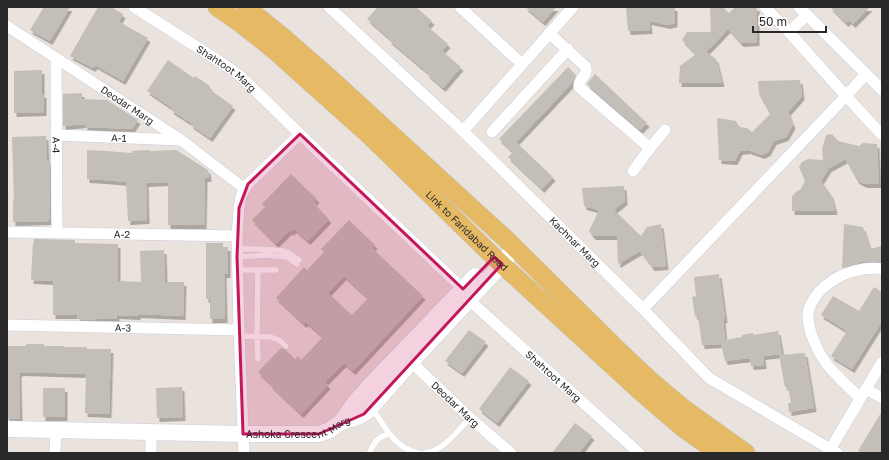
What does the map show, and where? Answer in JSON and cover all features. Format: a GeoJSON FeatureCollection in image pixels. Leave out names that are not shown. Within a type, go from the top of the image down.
{"type":"FeatureCollection","features":[{"type":"Feature","properties":{"kind":"main road","name":"Link to Faridabad Road"},"geometry":{"type":"LineString","coordinates":[[217,7],[240,23],[280,55],[370,136],[498,260],[641,392],[683,428],[718,453]]}},
{"type":"Feature","properties":{"kind":"main road","name":"Link to Faridabad Road"},"geometry":{"type":"LineString","coordinates":[[246,7],[331,79],[512,244],[651,381],[682,408],[746,453]]}},
{"type":"Feature","properties":{"kind":"street","name":"Shahtoot Marg"},"geometry":{"type":"LineString","coordinates":[[134,7],[239,75],[466,294],[639,453]]}},
{"type":"Feature","properties":{"kind":"street","name":"Kachnar Marg"},"geometry":{"type":"LineString","coordinates":[[329,7],[463,131],[643,309],[709,378],[832,452]]}},
{"type":"Feature","properties":{"kind":"street"},"geometry":{"type":"LineString","coordinates":[[460,7],[522,64]]}},
{"type":"Feature","properties":{"kind":"street"},"geometry":{"type":"LineString","coordinates":[[463,131],[573,7]]}},
{"type":"Feature","properties":{"kind":"street"},"geometry":{"type":"LineString","coordinates":[[765,7],[882,134]]}},
{"type":"Feature","properties":{"kind":"street"},"geometry":{"type":"LineString","coordinates":[[789,32],[803,11],[882,90]]}},
{"type":"Feature","properties":{"kind":"street","name":"Deodar Marg"},"geometry":{"type":"LineString","coordinates":[[7,26],[181,140],[245,189]]}},
{"type":"Feature","properties":{"kind":"street"},"geometry":{"type":"LineString","coordinates":[[550,33],[587,68],[586,73],[579,82],[579,88],[650,148]]}},
{"type":"Feature","properties":{"kind":"street"},"geometry":{"type":"LineString","coordinates":[[492,132],[568,49]]}},
{"type":"Feature","properties":{"kind":"street","name":"A-4"},"geometry":{"type":"LineString","coordinates":[[56,58],[57,233]]}},
{"type":"Feature","properties":{"kind":"street"},"geometry":{"type":"LineString","coordinates":[[643,309],[866,74]]}},
{"type":"Feature","properties":{"kind":"street"},"geometry":{"type":"LineString","coordinates":[[632,171],[665,130]]}},
{"type":"Feature","properties":{"kind":"street"},"geometry":{"type":"LineString","coordinates":[[244,453],[237,270],[237,236],[241,196],[248,184],[300,134]]}},
{"type":"Feature","properties":{"kind":"street","name":"A-1"},"geometry":{"type":"LineString","coordinates":[[56,135],[181,140]]}},
{"type":"Feature","properties":{"kind":"street","name":"A-2"},"geometry":{"type":"LineString","coordinates":[[7,232],[237,236]]}},
{"type":"Feature","properties":{"kind":"street","name":"Ashoka Crescent Marg"},"geometry":{"type":"LineString","coordinates":[[7,429],[243,434],[319,434],[330,430],[341,422],[360,416],[372,407],[406,357],[512,244]]}},
{"type":"Feature","properties":{"kind":"street"},"geometry":{"type":"LineString","coordinates":[[882,269],[865,268],[839,277],[823,288],[809,307],[809,326],[818,351],[835,374],[863,393],[882,398]]}},
{"type":"Feature","properties":{"kind":"street","name":"A-3"},"geometry":{"type":"LineString","coordinates":[[7,325],[239,333]]}},
{"type":"Feature","properties":{"kind":"street"},"geometry":{"type":"LineString","coordinates":[[341,422],[358,398],[406,357]]}},
{"type":"Feature","properties":{"kind":"street","name":"Deodar Marg"},"geometry":{"type":"LineString","coordinates":[[406,357],[506,451]]}},
{"type":"Feature","properties":{"kind":"street"},"geometry":{"type":"LineString","coordinates":[[832,452],[863,393],[882,362]]}},
{"type":"Feature","properties":{"kind":"street"},"geometry":{"type":"LineString","coordinates":[[56,431],[56,453]]}},
{"type":"Feature","properties":{"kind":"street"},"geometry":{"type":"LineString","coordinates":[[151,432],[151,453]]}},
{"type":"Feature","properties":{"kind":"lane"},"geometry":{"type":"LineString","coordinates":[[237,253],[287,257],[298,262]]}},
{"type":"Feature","properties":{"kind":"lane"},"geometry":{"type":"LineString","coordinates":[[237,270],[276,270]]}},
{"type":"Feature","properties":{"kind":"lane"},"geometry":{"type":"LineString","coordinates":[[258,270],[258,359]]}},
{"type":"Feature","properties":{"kind":"lane"},"geometry":{"type":"LineString","coordinates":[[239,333],[271,337],[279,340],[286,346]]}},
{"type":"Feature","properties":{"kind":"lane"},"geometry":{"type":"LineString","coordinates":[[372,407],[389,434],[404,448],[411,452],[419,453]]}},
{"type":"Feature","properties":{"kind":"lane"},"geometry":{"type":"LineString","coordinates":[[424,453],[440,448],[470,418]]}},
{"type":"Feature","properties":{"kind":"lane"},"geometry":{"type":"LineString","coordinates":[[369,453],[378,439],[389,434]]}},
{"type":"Feature","properties":{"kind":"highlighted area"},"geometry":{"type":"Polygon","coordinates":[[[300,134],[463,289],[494,257],[502,264],[364,414],[319,434],[243,434],[237,257],[239,208],[248,184],[300,134]]]}},
{"type":"Feature","properties":{"kind":"building"},"geometry":{"type":"Polygon","coordinates":[[[44,7],[70,7],[50,41],[30,30],[44,7]]]}},
{"type":"Feature","properties":{"kind":"building"},"geometry":{"type":"Polygon","coordinates":[[[98,7],[111,7],[123,14],[119,22],[148,38],[123,81],[95,65],[93,68],[70,56],[98,7]]]}},
{"type":"Feature","properties":{"kind":"building"},"geometry":{"type":"Polygon","coordinates":[[[378,7],[416,7],[432,21],[427,26],[448,44],[442,51],[461,67],[443,88],[367,19],[378,7]]]}},
{"type":"Feature","properties":{"kind":"building"},"geometry":{"type":"Polygon","coordinates":[[[525,7],[556,7],[543,22],[525,7]]]}},
{"type":"Feature","properties":{"kind":"building"},"geometry":{"type":"Polygon","coordinates":[[[626,7],[675,7],[675,23],[668,25],[649,21],[650,30],[628,31],[626,7]]]}},
{"type":"Feature","properties":{"kind":"building"},"geometry":{"type":"Polygon","coordinates":[[[713,7],[723,7],[729,13],[735,7],[757,7],[757,42],[741,43],[728,29],[706,52],[716,59],[722,83],[679,83],[680,66],[696,54],[682,40],[687,32],[711,32],[710,9],[713,7]]]}},
{"type":"Feature","properties":{"kind":"building"},"geometry":{"type":"Polygon","coordinates":[[[830,7],[870,7],[853,24],[849,20],[846,23],[830,7]]]}},
{"type":"Feature","properties":{"kind":"building"},"geometry":{"type":"Polygon","coordinates":[[[168,60],[194,78],[195,76],[210,86],[209,89],[233,106],[210,138],[171,110],[172,108],[147,91],[168,60]]]}},
{"type":"Feature","properties":{"kind":"building"},"geometry":{"type":"Polygon","coordinates":[[[568,67],[576,75],[572,83],[516,142],[553,177],[542,189],[508,157],[513,152],[499,139],[568,67]]]}},
{"type":"Feature","properties":{"kind":"building"},"geometry":{"type":"Polygon","coordinates":[[[42,70],[44,112],[14,113],[14,71],[42,70]]]}},
{"type":"Feature","properties":{"kind":"building"},"geometry":{"type":"Polygon","coordinates":[[[595,74],[647,123],[640,130],[587,84],[595,74]]]}},
{"type":"Feature","properties":{"kind":"building"},"geometry":{"type":"Polygon","coordinates":[[[800,80],[802,96],[788,112],[793,125],[786,137],[774,141],[768,152],[762,155],[748,150],[740,151],[735,161],[719,160],[717,118],[736,121],[739,127],[747,128],[752,132],[770,114],[759,94],[758,81],[800,80]]]}},
{"type":"Feature","properties":{"kind":"building"},"geometry":{"type":"Polygon","coordinates":[[[82,93],[82,99],[107,100],[138,120],[132,129],[85,127],[85,124],[63,126],[63,94],[82,93]]]}},
{"type":"Feature","properties":{"kind":"building"},"geometry":{"type":"Polygon","coordinates":[[[832,134],[838,141],[859,146],[863,143],[877,144],[879,184],[864,184],[857,180],[846,159],[829,168],[821,181],[831,195],[835,211],[792,211],[792,196],[800,190],[805,181],[799,167],[802,162],[808,159],[823,160],[822,149],[826,135],[832,134]]]}},
{"type":"Feature","properties":{"kind":"building"},"geometry":{"type":"Polygon","coordinates":[[[46,136],[47,160],[50,160],[49,221],[13,222],[14,201],[12,137],[46,136]]]}},
{"type":"Feature","properties":{"kind":"building"},"geometry":{"type":"Polygon","coordinates":[[[87,150],[132,153],[132,151],[176,150],[208,170],[209,178],[205,178],[204,225],[168,225],[168,182],[146,183],[147,220],[128,221],[126,182],[87,179],[87,150]]]}},
{"type":"Feature","properties":{"kind":"building"},"geometry":{"type":"Polygon","coordinates":[[[291,174],[317,199],[314,202],[317,205],[316,206],[329,219],[308,241],[294,229],[291,232],[290,230],[276,244],[252,220],[265,207],[262,204],[291,174]]]}},
{"type":"Feature","properties":{"kind":"building"},"geometry":{"type":"Polygon","coordinates":[[[624,186],[625,201],[614,210],[641,236],[647,227],[661,224],[666,266],[652,267],[640,251],[618,264],[617,236],[593,236],[589,231],[599,210],[584,206],[582,188],[624,186]]]}},
{"type":"Feature","properties":{"kind":"building"},"geometry":{"type":"Polygon","coordinates":[[[349,220],[375,245],[372,248],[423,296],[353,371],[344,363],[325,382],[328,385],[301,414],[258,372],[281,348],[286,350],[295,359],[298,356],[301,360],[323,337],[306,322],[304,324],[276,298],[304,267],[307,270],[324,252],[321,249],[349,220]],[[344,276],[328,293],[352,315],[368,298],[344,276]]]}},
{"type":"Feature","properties":{"kind":"building"},"geometry":{"type":"Polygon","coordinates":[[[844,224],[863,227],[870,249],[882,246],[882,262],[862,262],[842,268],[844,224]]]}},
{"type":"Feature","properties":{"kind":"building"},"geometry":{"type":"Polygon","coordinates":[[[34,239],[75,240],[75,243],[118,244],[118,281],[141,282],[140,251],[164,250],[165,282],[184,282],[183,316],[138,314],[138,316],[117,315],[117,319],[97,320],[77,319],[77,315],[53,315],[53,281],[31,280],[34,239]]]}},
{"type":"Feature","properties":{"kind":"building"},"geometry":{"type":"Polygon","coordinates":[[[206,243],[223,243],[223,247],[228,247],[228,274],[224,274],[225,319],[210,319],[210,299],[206,299],[206,243]]]}},
{"type":"Feature","properties":{"kind":"building"},"geometry":{"type":"Polygon","coordinates":[[[719,274],[725,319],[723,319],[725,340],[742,337],[742,335],[753,333],[754,335],[778,331],[782,354],[763,356],[764,365],[751,366],[750,358],[725,361],[721,344],[702,345],[698,316],[695,316],[692,297],[696,296],[694,277],[719,274]]]}},
{"type":"Feature","properties":{"kind":"building"},"geometry":{"type":"Polygon","coordinates":[[[874,287],[882,292],[882,321],[852,369],[831,356],[847,331],[821,315],[833,296],[859,311],[874,287]]]}},
{"type":"Feature","properties":{"kind":"building"},"geometry":{"type":"Polygon","coordinates":[[[469,330],[486,342],[462,373],[445,361],[469,330]]]}},
{"type":"Feature","properties":{"kind":"building"},"geometry":{"type":"Polygon","coordinates":[[[26,344],[87,347],[87,349],[111,349],[109,414],[85,413],[86,374],[21,372],[19,373],[20,419],[7,419],[7,346],[26,346],[26,344]]]}},
{"type":"Feature","properties":{"kind":"building"},"geometry":{"type":"Polygon","coordinates":[[[805,353],[814,408],[789,412],[788,403],[791,403],[788,387],[785,387],[779,355],[805,353]]]}},
{"type":"Feature","properties":{"kind":"building"},"geometry":{"type":"Polygon","coordinates":[[[510,367],[529,381],[497,423],[479,409],[510,367]]]}},
{"type":"Feature","properties":{"kind":"building"},"geometry":{"type":"Polygon","coordinates":[[[182,387],[183,417],[157,418],[156,388],[182,387]]]}},
{"type":"Feature","properties":{"kind":"building"},"geometry":{"type":"Polygon","coordinates":[[[43,388],[65,388],[65,417],[43,417],[43,388]]]}},
{"type":"Feature","properties":{"kind":"building"},"geometry":{"type":"Polygon","coordinates":[[[882,411],[882,453],[862,453],[858,451],[882,411]]]}},
{"type":"Feature","properties":{"kind":"building"},"geometry":{"type":"Polygon","coordinates":[[[575,423],[592,436],[579,453],[552,453],[575,423]]]}}]}
